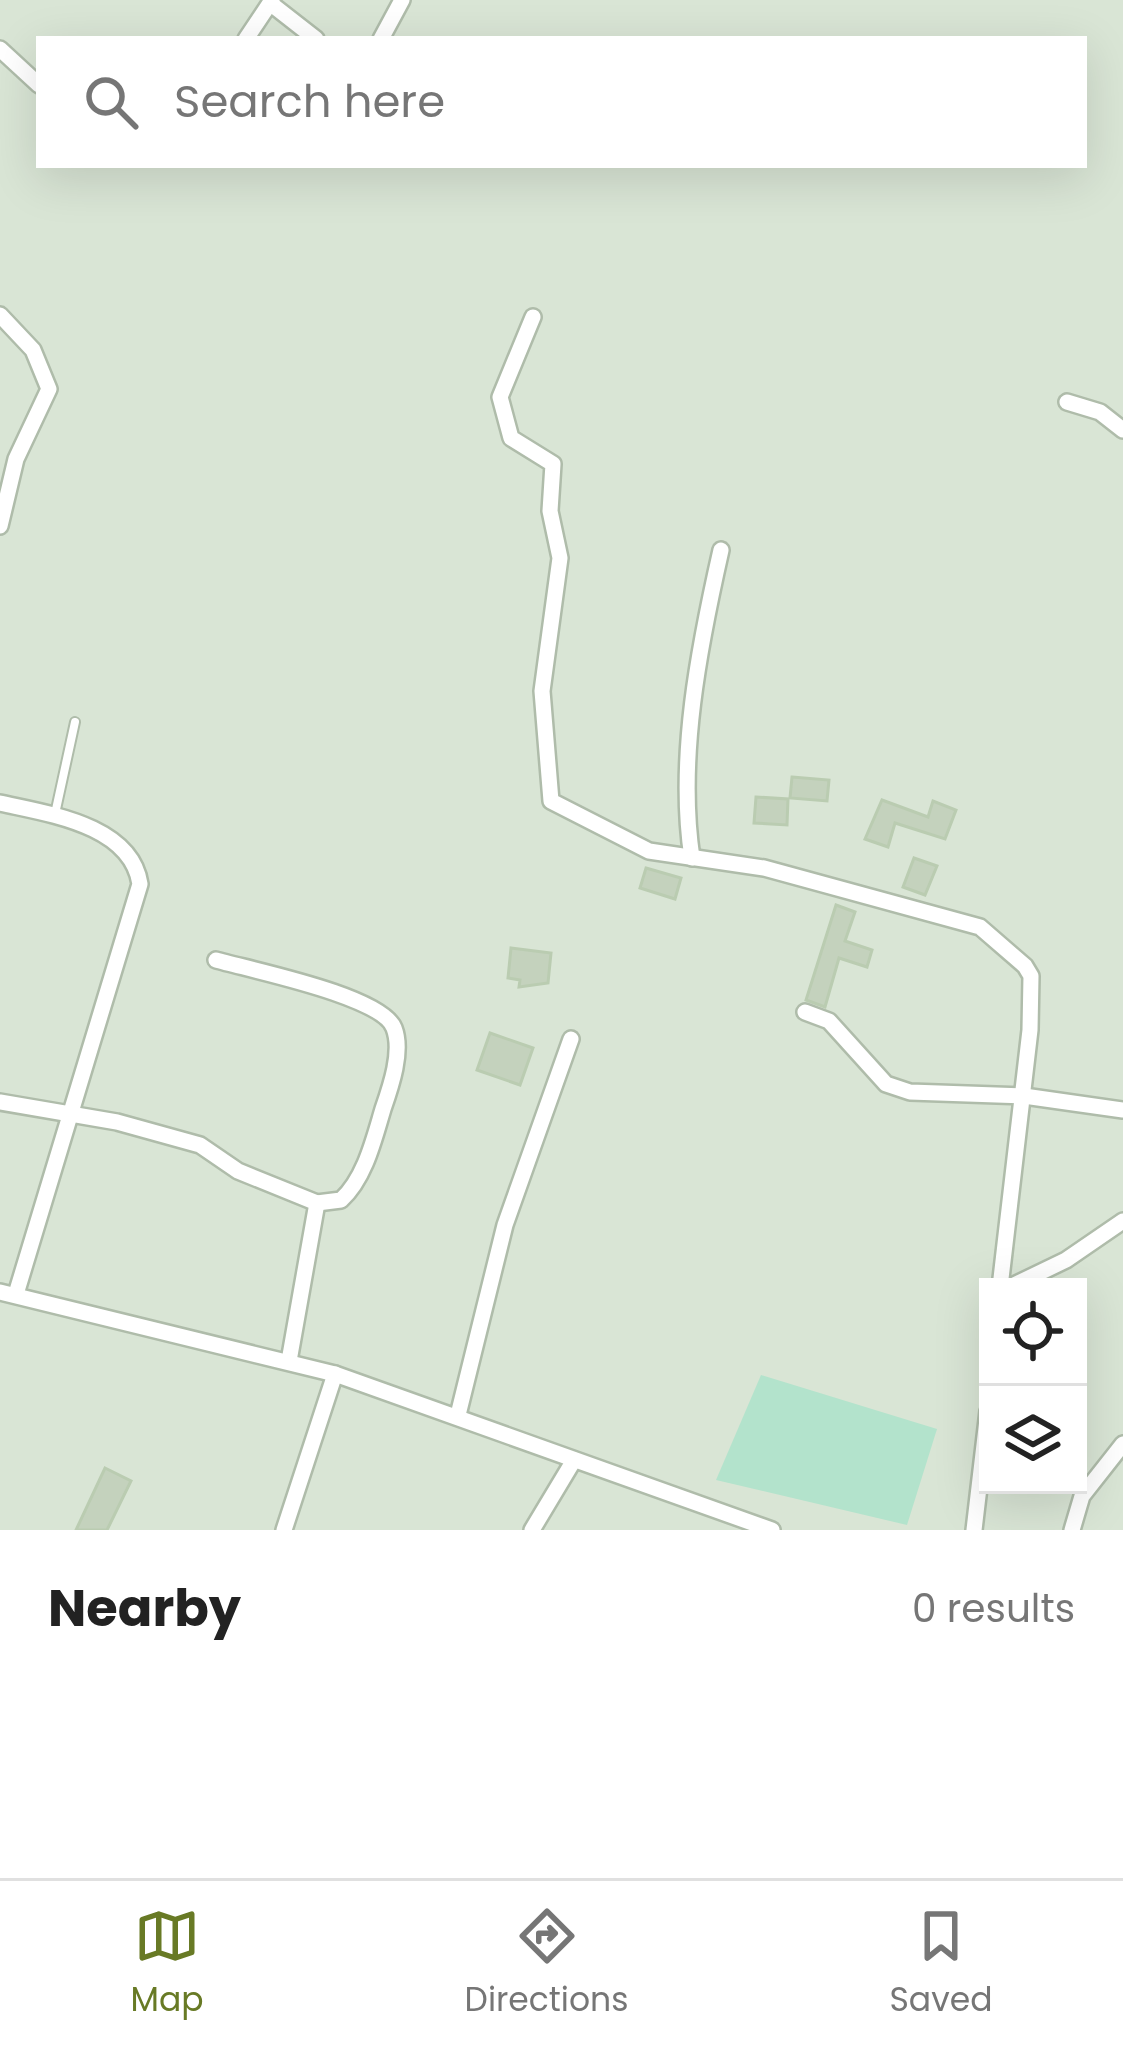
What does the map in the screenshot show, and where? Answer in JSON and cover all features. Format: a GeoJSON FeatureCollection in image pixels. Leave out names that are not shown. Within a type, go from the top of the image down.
{"type":"FeatureCollection","features":[{"type":"Feature","properties":{"kind":"street"},"geometry":{"type":"LineString","coordinates":[[383,36],[402,0]]}},
{"type":"Feature","properties":{"kind":"street"},"geometry":{"type":"LineString","coordinates":[[248,36],[271,2],[312,36]]}},
{"type":"Feature","properties":{"kind":"street"},"geometry":{"type":"LineString","coordinates":[[0,50],[36,82]]}},
{"type":"Feature","properties":{"kind":"street"},"geometry":{"type":"LineString","coordinates":[[0,315],[33,350],[49,389],[16,460],[0,526]]}},
{"type":"Feature","properties":{"kind":"street"},"geometry":{"type":"LineString","coordinates":[[533,317],[500,397],[511,438],[554,464],[550,511],[560,558],[542,692],[546,786],[551,801],[622,841],[828,884],[998,937],[1031,976],[1024,1096],[1001,1278]]}},
{"type":"Feature","properties":{"kind":"street"},"geometry":{"type":"LineString","coordinates":[[1067,402],[1100,412],[1123,430]]}},
{"type":"Feature","properties":{"kind":"street"},"geometry":{"type":"LineString","coordinates":[[692,858],[687,821],[691,759],[702,646],[721,550]]}},
{"type":"Feature","properties":{"kind":"street"},"geometry":{"type":"LineString","coordinates":[[0,802],[55,816],[118,842],[137,865],[140,884],[70,1117],[8,1293],[335,1374],[772,1530]]}},
{"type":"Feature","properties":{"kind":"street"},"geometry":{"type":"LineString","coordinates":[[0,1102],[117,1122],[200,1145],[238,1171],[317,1203],[341,1200],[361,1171],[386,1099],[397,1043],[394,1026],[369,1005],[216,960]]}},
{"type":"Feature","properties":{"kind":"street"},"geometry":{"type":"LineString","coordinates":[[805,1012],[829,1021],[886,1084],[936,1095],[1024,1096],[1123,1109]]}},
{"type":"Feature","properties":{"kind":"street"},"geometry":{"type":"LineString","coordinates":[[458,1415],[505,1225],[562,1078],[571,1039]]}},
{"type":"Feature","properties":{"kind":"street"},"geometry":{"type":"LineString","coordinates":[[289,1361],[317,1203]]}},
{"type":"Feature","properties":{"kind":"street"},"geometry":{"type":"LineString","coordinates":[[1028,1278],[1123,1221]]}},
{"type":"Feature","properties":{"kind":"street"},"geometry":{"type":"LineString","coordinates":[[284,1530],[335,1374]]}},
{"type":"Feature","properties":{"kind":"street"},"geometry":{"type":"LineString","coordinates":[[1072,1530],[1082,1496],[1123,1444]]}},
{"type":"Feature","properties":{"kind":"street"},"geometry":{"type":"LineString","coordinates":[[532,1530],[574,1460]]}},
{"type":"Feature","properties":{"kind":"street"},"geometry":{"type":"LineString","coordinates":[[974,1530],[979,1488]]}},
{"type":"Feature","properties":{"kind":"lane"},"geometry":{"type":"LineString","coordinates":[[55,816],[75,722]]}},
{"type":"Feature","properties":{"kind":"shaded area"},"geometry":{"type":"Polygon","coordinates":[[[0,0],[1123,0],[1123,1530],[0,1530],[0,0]]]}},
{"type":"Feature","properties":{"kind":"green space"},"geometry":{"type":"Polygon","coordinates":[[[761,1375],[937,1429],[907,1525],[716,1480],[761,1375]]]}},
{"type":"Feature","properties":{"kind":"building"},"geometry":{"type":"Polygon","coordinates":[[[792,777],[829,780],[827,801],[790,798],[792,777]]]}},
{"type":"Feature","properties":{"kind":"building"},"geometry":{"type":"Polygon","coordinates":[[[756,797],[788,799],[787,825],[754,823],[756,797]]]}},
{"type":"Feature","properties":{"kind":"building"},"geometry":{"type":"Polygon","coordinates":[[[882,800],[928,817],[933,801],[956,810],[945,839],[895,823],[888,847],[865,839],[882,800]]]}},
{"type":"Feature","properties":{"kind":"building"},"geometry":{"type":"Polygon","coordinates":[[[914,858],[937,866],[925,895],[903,887],[914,858]]]}},
{"type":"Feature","properties":{"kind":"building"},"geometry":{"type":"Polygon","coordinates":[[[646,868],[681,878],[675,899],[640,888],[646,868]]]}},
{"type":"Feature","properties":{"kind":"building"},"geometry":{"type":"Polygon","coordinates":[[[836,905],[855,912],[845,941],[872,950],[867,967],[839,958],[825,1007],[806,1000],[836,905]]]}},
{"type":"Feature","properties":{"kind":"building"},"geometry":{"type":"Polygon","coordinates":[[[511,948],[551,953],[548,983],[519,987],[520,980],[508,978],[511,948]]]}},
{"type":"Feature","properties":{"kind":"building"},"geometry":{"type":"Polygon","coordinates":[[[490,1033],[533,1048],[520,1085],[477,1070],[490,1033]]]}},
{"type":"Feature","properties":{"kind":"building"},"geometry":{"type":"Polygon","coordinates":[[[105,1468],[131,1481],[107,1530],[76,1530],[105,1468]]]}}]}
